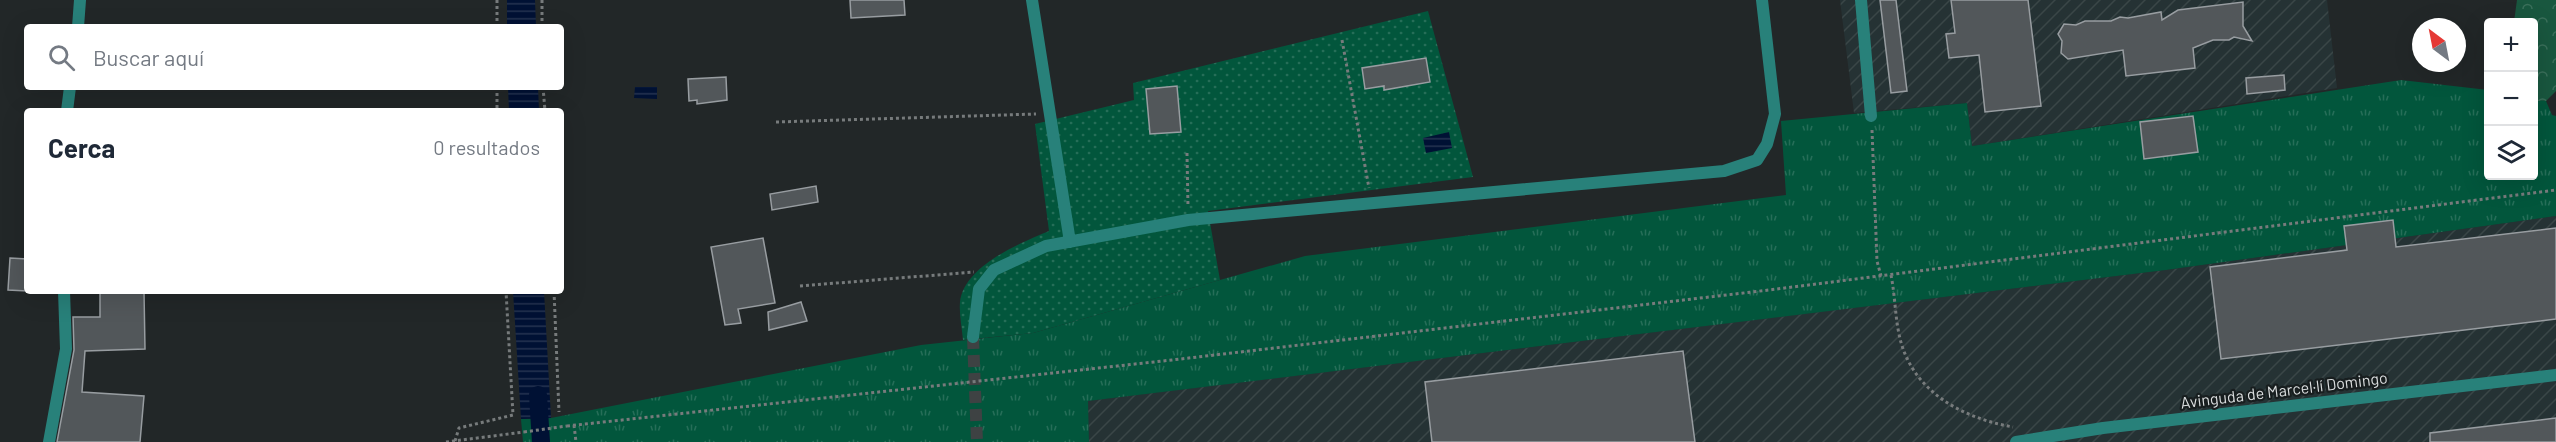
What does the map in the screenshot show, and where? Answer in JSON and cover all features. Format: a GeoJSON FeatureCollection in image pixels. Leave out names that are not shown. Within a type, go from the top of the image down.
{"type":"FeatureCollection","features":[{"type":"Feature","properties":{"kind":"street"},"geometry":{"type":"LineString","coordinates":[[78,24],[80,0]]}},
{"type":"Feature","properties":{"kind":"street"},"geometry":{"type":"LineString","coordinates":[[1032,0],[1070,242]]}},
{"type":"Feature","properties":{"kind":"street"},"geometry":{"type":"LineString","coordinates":[[973,337],[979,289],[994,270],[1046,246],[1188,220],[1724,171],[1757,160],[1767,144],[1775,114],[1762,0]]}},
{"type":"Feature","properties":{"kind":"street"},"geometry":{"type":"LineString","coordinates":[[1861,0],[1871,116]]}},
{"type":"Feature","properties":{"kind":"street"},"geometry":{"type":"LineString","coordinates":[[67,108],[70,90]]}},
{"type":"Feature","properties":{"kind":"street"},"geometry":{"type":"LineString","coordinates":[[49,442],[66,349],[64,294]]}},
{"type":"Feature","properties":{"kind":"street","name":"Avinguda de Marcel·lí Domingo"},"geometry":{"type":"LineString","coordinates":[[2019,441],[2103,428],[2556,375]]}},
{"type":"Feature","properties":{"kind":"path"},"geometry":{"type":"LineString","coordinates":[[497,0],[497,24]]}},
{"type":"Feature","properties":{"kind":"path"},"geometry":{"type":"LineString","coordinates":[[542,0],[542,24]]}},
{"type":"Feature","properties":{"kind":"path"},"geometry":{"type":"LineString","coordinates":[[1342,40],[1371,202]]}},
{"type":"Feature","properties":{"kind":"path"},"geometry":{"type":"LineString","coordinates":[[497,90],[497,108]]}},
{"type":"Feature","properties":{"kind":"path"},"geometry":{"type":"LineString","coordinates":[[543,90],[545,108]]}},
{"type":"Feature","properties":{"kind":"path"},"geometry":{"type":"LineString","coordinates":[[776,122],[1050,113]]}},
{"type":"Feature","properties":{"kind":"path"},"geometry":{"type":"LineString","coordinates":[[1871,116],[1877,261],[1881,276]]}},
{"type":"Feature","properties":{"kind":"path"},"geometry":{"type":"LineString","coordinates":[[1187,153],[1188,220]]}},
{"type":"Feature","properties":{"kind":"path"},"geometry":{"type":"LineString","coordinates":[[446,442],[574,425],[1172,360],[1891,275],[2556,190]]}},
{"type":"Feature","properties":{"kind":"path"},"geometry":{"type":"LineString","coordinates":[[800,286],[855,284],[994,270]]}},
{"type":"Feature","properties":{"kind":"path"},"geometry":{"type":"LineString","coordinates":[[1891,275],[1899,333],[1913,369],[1933,394],[1984,422],[2019,428],[2019,441]]}},
{"type":"Feature","properties":{"kind":"path"},"geometry":{"type":"LineString","coordinates":[[455,441],[459,428],[513,416],[506,294]]}},
{"type":"Feature","properties":{"kind":"path"},"geometry":{"type":"LineString","coordinates":[[554,294],[559,412]]}},
{"type":"Feature","properties":{"kind":"path"},"geometry":{"type":"LineString","coordinates":[[574,425],[576,442]]}},
{"type":"Feature","properties":{"kind":"shaded area"},"geometry":{"type":"Polygon","coordinates":[[[1840,0],[2327,0],[2337,88],[1972,146],[1967,103],[1854,113],[1840,0]]]}},
{"type":"Feature","properties":{"kind":"shaded area"},"geometry":{"type":"Polygon","coordinates":[[[2556,216],[2556,442],[1089,442],[1087,401],[2166,270],[2556,216]]]}},
{"type":"Feature","properties":{"kind":"green space"},"geometry":{"type":"Polygon","coordinates":[[[2517,0],[2556,0],[2556,91],[2546,101],[2538,101],[2538,18],[2515,18],[2517,0]]]}},
{"type":"Feature","properties":{"kind":"green space"},"geometry":{"type":"Polygon","coordinates":[[[1428,11],[1473,177],[1208,211],[1220,280],[1033,333],[963,340],[960,302],[964,289],[972,277],[982,267],[1009,249],[1049,231],[1035,124],[1134,100],[1133,83],[1428,11]]]}},
{"type":"Feature","properties":{"kind":"green space"},"geometry":{"type":"Polygon","coordinates":[[[2401,80],[2484,90],[2484,180],[2538,180],[2538,101],[2546,101],[2552,115],[2556,116],[2556,216],[2166,270],[1088,401],[1089,442],[523,442],[521,419],[551,418],[921,345],[1033,333],[1305,256],[1786,195],[1781,121],[1967,103],[1972,146],[2401,80]]]}},
{"type":"Feature","properties":{"kind":"water"},"geometry":{"type":"Polygon","coordinates":[[[507,0],[535,0],[536,24],[507,24],[507,0]]]}},
{"type":"Feature","properties":{"kind":"water"},"geometry":{"type":"Polygon","coordinates":[[[635,87],[657,87],[657,99],[634,98],[635,87]]]}},
{"type":"Feature","properties":{"kind":"water"},"geometry":{"type":"Polygon","coordinates":[[[508,90],[538,90],[539,108],[509,108],[508,90]]]}},
{"type":"Feature","properties":{"kind":"water"},"geometry":{"type":"Polygon","coordinates":[[[1449,132],[1452,148],[1426,153],[1423,138],[1449,132]]]}},
{"type":"Feature","properties":{"kind":"water"},"geometry":{"type":"Polygon","coordinates":[[[513,294],[544,294],[551,418],[521,419],[513,294]]]}},
{"type":"Feature","properties":{"kind":"building"},"geometry":{"type":"Polygon","coordinates":[[[850,0],[904,0],[905,15],[851,18],[850,0]]]}},
{"type":"Feature","properties":{"kind":"building"},"geometry":{"type":"Polygon","coordinates":[[[1880,0],[1896,0],[1907,91],[1891,93],[1880,0]]]}},
{"type":"Feature","properties":{"kind":"building"},"geometry":{"type":"Polygon","coordinates":[[[1951,0],[2028,0],[2041,106],[1985,112],[1979,55],[1949,58],[1946,34],[1955,33],[1951,0]]]}},
{"type":"Feature","properties":{"kind":"building"},"geometry":{"type":"Polygon","coordinates":[[[2243,2],[2243,26],[2252,41],[2234,37],[2229,40],[2213,40],[2193,48],[2195,68],[2126,76],[2123,50],[2068,59],[2061,53],[2062,41],[2058,34],[2064,24],[2111,21],[2120,17],[2128,18],[2161,12],[2162,20],[2178,10],[2243,2]]]}},
{"type":"Feature","properties":{"kind":"building"},"geometry":{"type":"Polygon","coordinates":[[[1426,58],[1430,82],[1384,90],[1384,86],[1365,89],[1362,68],[1426,58]]]}},
{"type":"Feature","properties":{"kind":"building"},"geometry":{"type":"Polygon","coordinates":[[[2284,75],[2285,90],[2247,94],[2246,78],[2284,75]]]}},
{"type":"Feature","properties":{"kind":"building"},"geometry":{"type":"Polygon","coordinates":[[[726,77],[727,100],[697,104],[697,100],[689,101],[688,79],[726,77]]]}},
{"type":"Feature","properties":{"kind":"building"},"geometry":{"type":"Polygon","coordinates":[[[1177,86],[1181,132],[1150,134],[1146,89],[1177,86]]]}},
{"type":"Feature","properties":{"kind":"building"},"geometry":{"type":"Polygon","coordinates":[[[2193,116],[2198,152],[2144,159],[2140,122],[2193,116]]]}},
{"type":"Feature","properties":{"kind":"building"},"geometry":{"type":"Polygon","coordinates":[[[816,186],[818,202],[772,210],[770,194],[816,186]]]}},
{"type":"Feature","properties":{"kind":"building"},"geometry":{"type":"Polygon","coordinates":[[[2393,220],[2396,247],[2556,228],[2556,319],[2221,359],[2210,267],[2347,250],[2344,226],[2393,220]]]}},
{"type":"Feature","properties":{"kind":"building"},"geometry":{"type":"Polygon","coordinates":[[[763,238],[775,303],[738,309],[741,323],[725,325],[711,247],[763,238]]]}},
{"type":"Feature","properties":{"kind":"building"},"geometry":{"type":"Polygon","coordinates":[[[10,258],[24,259],[24,291],[8,290],[10,258]]]}},
{"type":"Feature","properties":{"kind":"building"},"geometry":{"type":"Polygon","coordinates":[[[100,294],[144,294],[145,349],[85,351],[82,392],[144,396],[140,442],[57,442],[74,350],[73,317],[100,317],[100,294]]]}},
{"type":"Feature","properties":{"kind":"building"},"geometry":{"type":"Polygon","coordinates":[[[801,302],[807,321],[769,330],[768,312],[801,302]]]}},
{"type":"Feature","properties":{"kind":"building"},"geometry":{"type":"Polygon","coordinates":[[[1683,351],[1695,442],[1432,442],[1425,382],[1683,351]]]}},
{"type":"Feature","properties":{"kind":"building"},"geometry":{"type":"Polygon","coordinates":[[[2556,418],[2556,442],[2430,442],[2430,433],[2556,418]]]}},
{"type":"Feature","properties":{"kind":"waterway"},"geometry":{"type":"LineString","coordinates":[[538,395],[541,442]]}},
{"type":"Feature","properties":{"kind":"tunnel"},"geometry":{"type":"LineString","coordinates":[[973,337],[977,442]]}}]}
